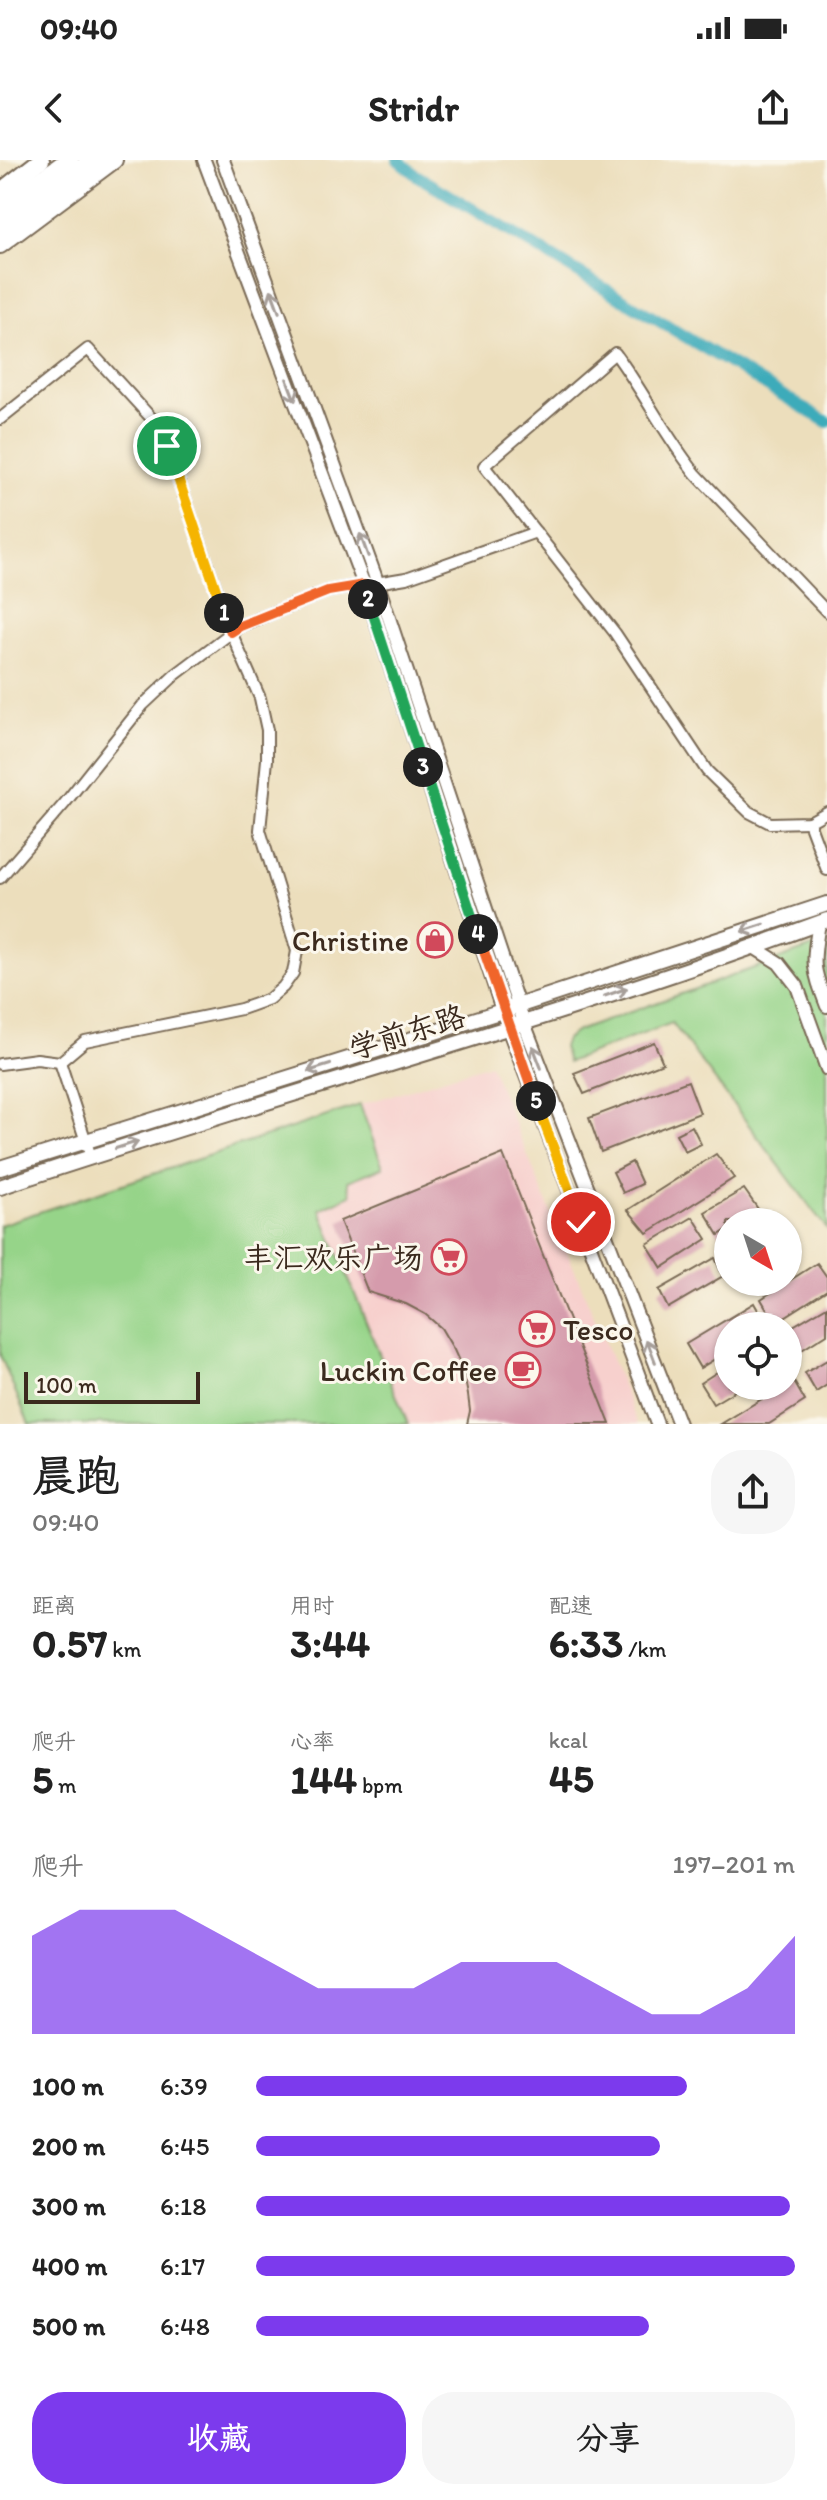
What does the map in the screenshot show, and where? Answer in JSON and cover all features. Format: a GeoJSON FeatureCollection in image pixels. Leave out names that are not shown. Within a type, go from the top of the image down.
{"type":"FeatureCollection","features":[{"type":"Feature","properties":{"kind":"highway"},"geometry":{"type":"LineString","coordinates":[[0,211],[69,160]]}},
{"type":"Feature","properties":{"kind":"highway"},"geometry":{"type":"LineString","coordinates":[[0,231],[93,160]]}},
{"type":"Feature","properties":{"kind":"main road"},"geometry":{"type":"LineString","coordinates":[[0,192],[41,160]]}},
{"type":"Feature","properties":{"kind":"main road"},"geometry":{"type":"LineString","coordinates":[[0,245],[114,160]]}},
{"type":"Feature","properties":{"kind":"main road","name":"学前东路"},"geometry":{"type":"LineString","coordinates":[[0,1168],[502,1011],[827,904]]}},
{"type":"Feature","properties":{"kind":"main road","name":"学前东路"},"geometry":{"type":"LineString","coordinates":[[0,1187],[524,1023],[823,922]]}},
{"type":"Feature","properties":{"kind":"street"},"geometry":{"type":"LineString","coordinates":[[204,160],[364,585],[502,1011],[657,1424]]}},
{"type":"Feature","properties":{"kind":"street"},"geometry":{"type":"LineString","coordinates":[[223,160],[378,583],[524,1023],[679,1424]]}},
{"type":"Feature","properties":{"kind":"street"},"geometry":{"type":"LineString","coordinates":[[0,419],[88,349],[154,421],[167,446],[231,632],[260,698],[267,730],[260,830],[297,951],[293,973],[269,999],[241,1009],[85,1041],[60,1062],[37,1059],[0,1064]]}},
{"type":"Feature","properties":{"kind":"street"},"geometry":{"type":"LineString","coordinates":[[827,612],[696,474],[615,353],[484,466],[615,633],[707,771],[749,812],[770,823],[809,822],[827,812]]}},
{"type":"Feature","properties":{"kind":"street"},"geometry":{"type":"LineString","coordinates":[[0,878],[143,705],[175,675],[240,626],[328,591],[406,578],[536,532]]}},
{"type":"Feature","properties":{"kind":"street"},"geometry":{"type":"LineString","coordinates":[[809,822],[827,870]]}},
{"type":"Feature","properties":{"kind":"street"},"geometry":{"type":"LineString","coordinates":[[823,922],[813,961],[814,973],[827,1006]]}},
{"type":"Feature","properties":{"kind":"street"},"geometry":{"type":"LineString","coordinates":[[752,946],[779,963],[797,986],[827,1069]]}},
{"type":"Feature","properties":{"kind":"street"},"geometry":{"type":"LineString","coordinates":[[60,1062],[91,1157]]}},
{"type":"Feature","properties":{"kind":"shaded area"},"geometry":{"type":"Polygon","coordinates":[[[490,1064],[638,1424],[408,1424],[319,1208],[351,1195],[348,1181],[383,1167],[360,1105],[490,1064]]]}},
{"type":"Feature","properties":{"kind":"green space"},"geometry":{"type":"Polygon","coordinates":[[[827,942],[827,1229],[672,1023],[568,1062],[563,1047],[566,1039],[577,1031],[827,942]]]}},
{"type":"Feature","properties":{"kind":"green space"},"geometry":{"type":"Polygon","coordinates":[[[360,1105],[383,1167],[348,1181],[351,1195],[320,1209],[408,1424],[29,1424],[0,1355],[0,1225],[360,1105]]]}},
{"type":"Feature","properties":{"kind":"building"},"geometry":{"type":"Polygon","coordinates":[[[654,1042],[663,1063],[584,1094],[574,1073],[654,1042]]]}},
{"type":"Feature","properties":{"kind":"building"},"geometry":{"type":"Polygon","coordinates":[[[688,1081],[700,1113],[601,1152],[589,1118],[688,1081]]]}},
{"type":"Feature","properties":{"kind":"building"},"geometry":{"type":"Polygon","coordinates":[[[692,1126],[701,1144],[685,1152],[676,1134],[692,1126]]]}},
{"type":"Feature","properties":{"kind":"building","name":"丰汇欢乐广场"},"geometry":{"type":"Polygon","coordinates":[[[503,1154],[610,1424],[467,1424],[470,1411],[463,1370],[441,1328],[425,1314],[406,1304],[368,1292],[340,1221],[503,1154]]]}},
{"type":"Feature","properties":{"kind":"building"},"geometry":{"type":"Polygon","coordinates":[[[716,1154],[734,1178],[647,1233],[628,1210],[716,1154]]]}},
{"type":"Feature","properties":{"kind":"building"},"geometry":{"type":"Polygon","coordinates":[[[632,1162],[642,1184],[623,1193],[613,1172],[632,1162]]]}},
{"type":"Feature","properties":{"kind":"building"},"geometry":{"type":"Polygon","coordinates":[[[744,1189],[757,1208],[714,1208],[714,1227],[705,1212],[744,1189]]]}},
{"type":"Feature","properties":{"kind":"building"},"geometry":{"type":"Polygon","coordinates":[[[693,1217],[707,1239],[662,1268],[647,1244],[693,1217]]]}},
{"type":"Feature","properties":{"kind":"building"},"geometry":{"type":"Polygon","coordinates":[[[714,1259],[714,1281],[668,1308],[659,1290],[714,1259]]]}},
{"type":"Feature","properties":{"kind":"building"},"geometry":{"type":"Polygon","coordinates":[[[817,1263],[827,1277],[827,1290],[792,1312],[769,1312],[761,1299],[766,1296],[802,1296],[802,1273],[817,1263]]]}},
{"type":"Feature","properties":{"kind":"building"},"geometry":{"type":"Polygon","coordinates":[[[754,1303],[759,1312],[739,1312],[754,1303]]]}},
{"type":"Feature","properties":{"kind":"building"},"geometry":{"type":"Polygon","coordinates":[[[827,1306],[827,1334],[802,1350],[802,1321],[827,1306]]]}},
{"type":"Feature","properties":{"kind":"building"},"geometry":{"type":"Polygon","coordinates":[[[714,1327],[714,1360],[700,1368],[686,1344],[714,1327]]]}},
{"type":"Feature","properties":{"kind":"building"},"geometry":{"type":"Polygon","coordinates":[[[827,1360],[827,1385],[816,1392],[805,1373],[827,1360]]]}},
{"type":"Feature","properties":{"kind":"building"},"geometry":{"type":"Polygon","coordinates":[[[714,1374],[714,1400],[720,1400],[713,1404],[700,1383],[714,1374]]]}},
{"type":"Feature","properties":{"kind":"building"},"geometry":{"type":"Polygon","coordinates":[[[802,1396],[805,1401],[769,1424],[721,1424],[760,1400],[802,1400],[802,1396]]]}},
{"type":"Feature","properties":{"kind":"waterway"},"geometry":{"type":"LineString","coordinates":[[398,160],[416,175],[827,422]]}},
{"type":"Feature","properties":{"kind":"place","name":"Christine"},"geometry":{"type":"Point","coordinates":[435,940]}},
{"type":"Feature","properties":{"kind":"place","name":"丰汇欢乐广场"},"geometry":{"type":"Point","coordinates":[449,1257]}},
{"type":"Feature","properties":{"kind":"place","name":"Tesco"},"geometry":{"type":"Point","coordinates":[537,1329]}},
{"type":"Feature","properties":{"kind":"place","name":"Luckin Coffee"},"geometry":{"type":"Point","coordinates":[523,1370]}},
{"type":"Feature","properties":{"kind":"route"},"geometry":{"type":"LineString","coordinates":[[167,446],[231,632],[328,591],[364,585],[508,1028],[581,1222]]}}]}
